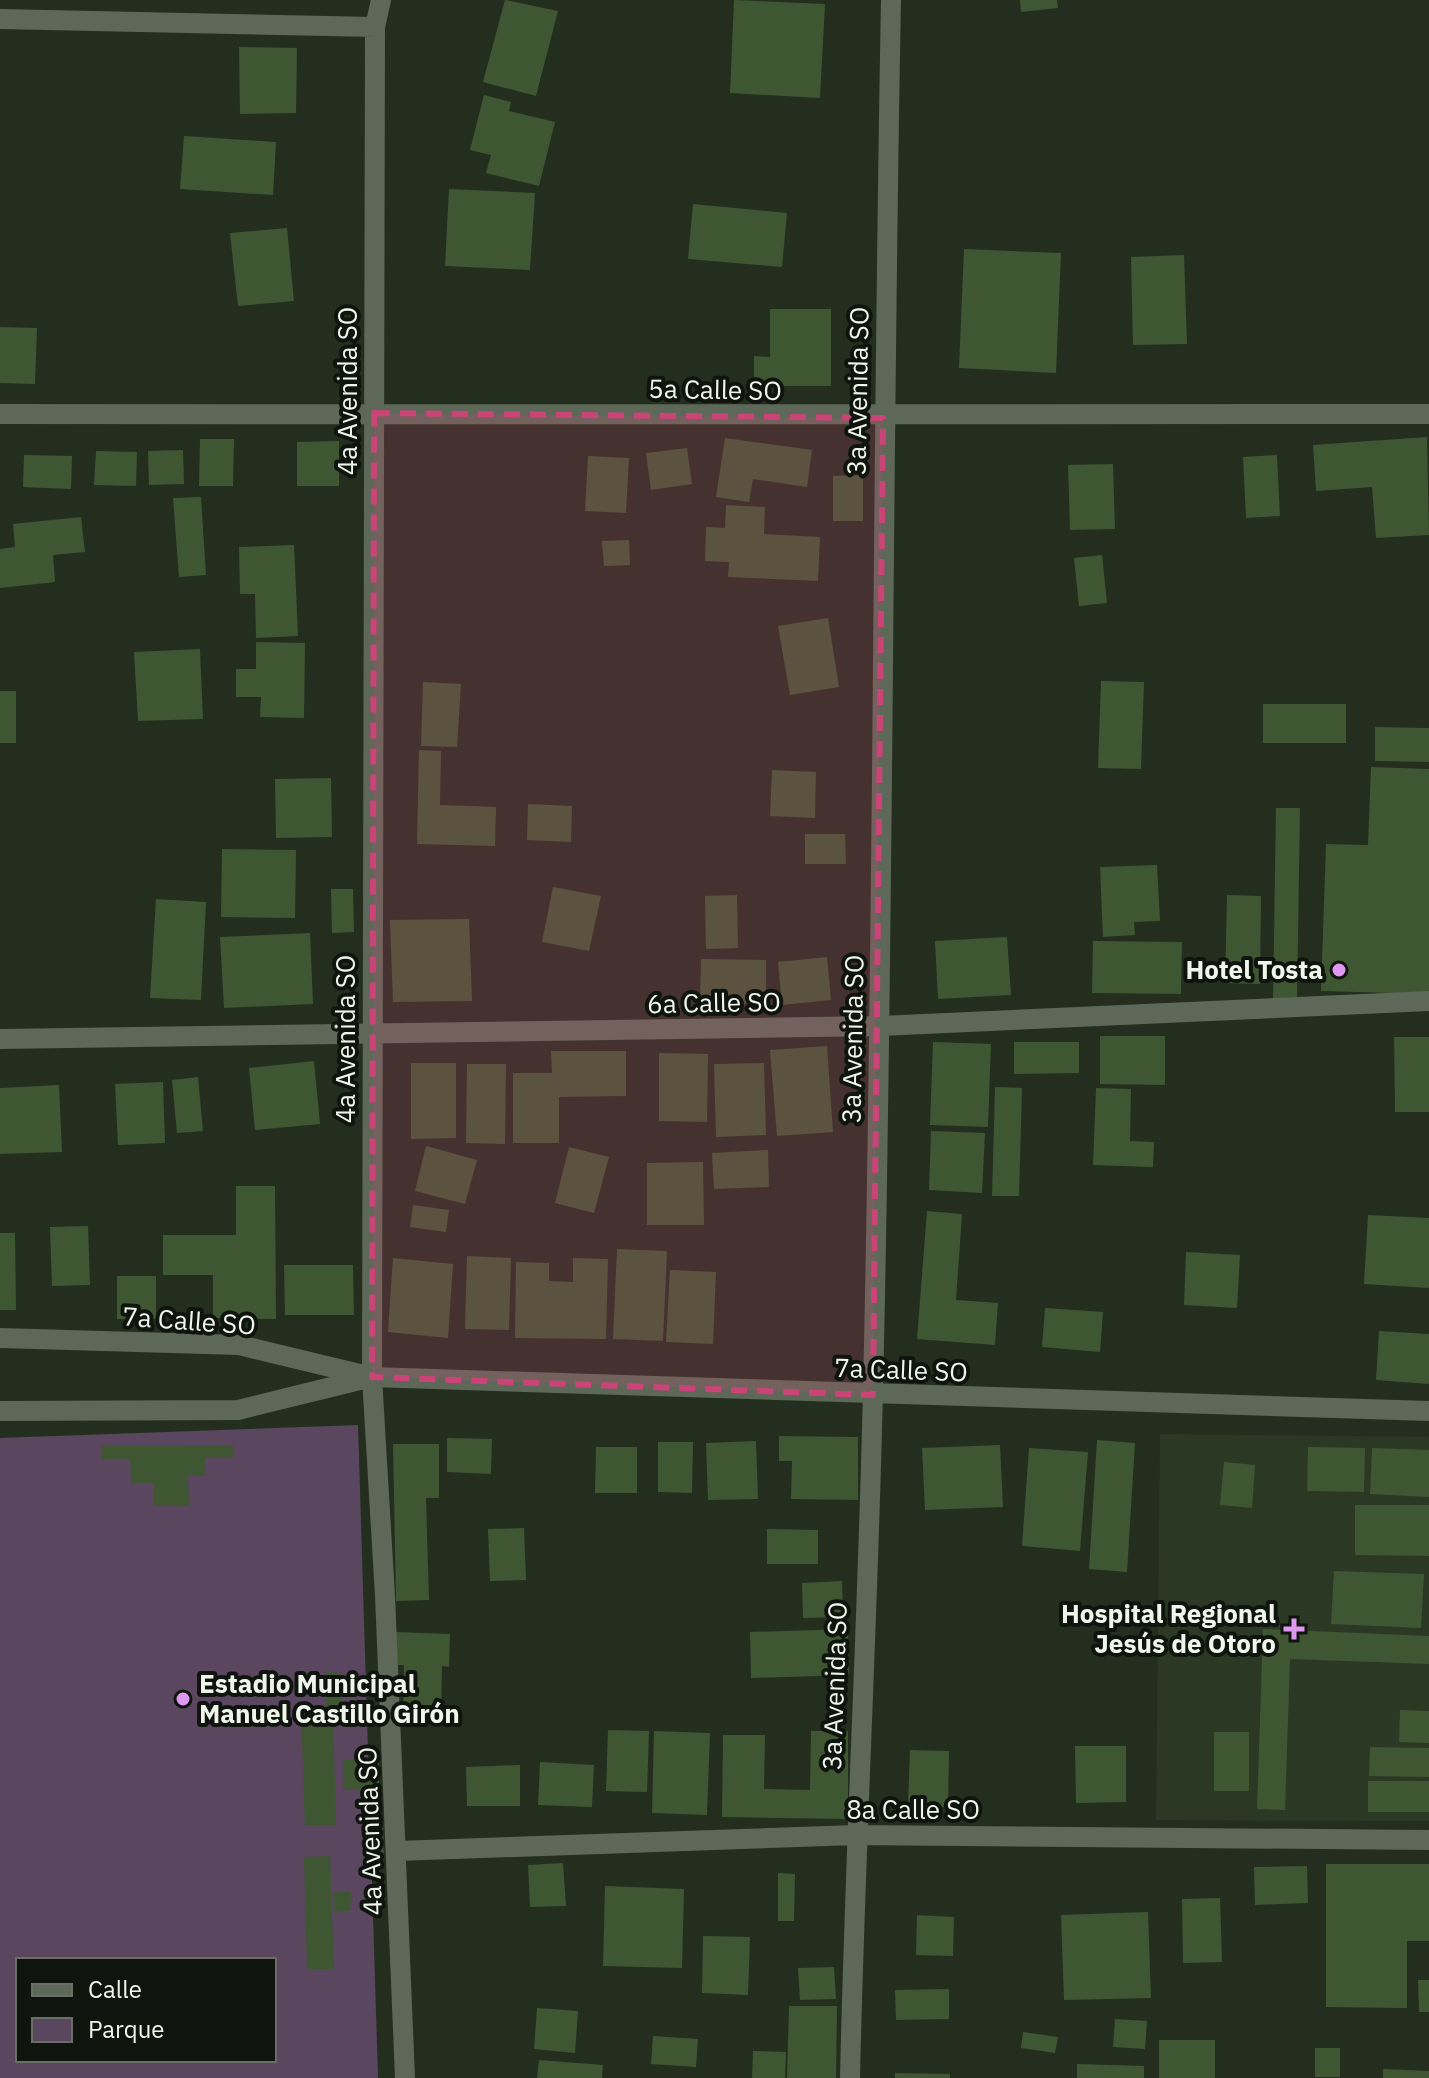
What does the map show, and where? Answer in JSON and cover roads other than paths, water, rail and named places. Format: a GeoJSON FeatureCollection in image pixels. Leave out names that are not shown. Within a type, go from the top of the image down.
{"type":"FeatureCollection","features":[{"type":"Feature","properties":{"kind":"street","name":"4a Avenida SO"},"geometry":{"type":"LineString","coordinates":[[381,0],[375,27],[372,1377],[397,1851],[405,2078]]}},
{"type":"Feature","properties":{"kind":"street","name":"3a Avenida SO"},"geometry":{"type":"LineString","coordinates":[[850,2078],[855,1835],[873,1395],[880,1026],[883,418],[891,0]]}},
{"type":"Feature","properties":{"kind":"street"},"geometry":{"type":"LineString","coordinates":[[0,19],[375,27]]}},
{"type":"Feature","properties":{"kind":"street","name":"5a Calle SO"},"geometry":{"type":"LineString","coordinates":[[0,414],[374,413],[883,418],[1429,414]]}},
{"type":"Feature","properties":{"kind":"street","name":"6a Calle SO"},"geometry":{"type":"LineString","coordinates":[[0,1039],[880,1026],[1429,1001]]}},
{"type":"Feature","properties":{"kind":"street","name":"7a Calle SO"},"geometry":{"type":"LineString","coordinates":[[0,1338],[239,1345],[372,1377],[1429,1411]]}},
{"type":"Feature","properties":{"kind":"street","name":"7a Calle SO"},"geometry":{"type":"LineString","coordinates":[[0,1411],[238,1410],[372,1377]]}},
{"type":"Feature","properties":{"kind":"street","name":"8a Calle SO"},"geometry":{"type":"LineString","coordinates":[[397,1851],[855,1835],[1429,1840]]}},
{"type":"Feature","properties":{"kind":"place","name":"Hotel Tosta"},"geometry":{"type":"Point","coordinates":[1339,970]}},
{"type":"Feature","properties":{"kind":"place","name":"Hospital Regional Jesús de Otoro"},"geometry":{"type":"Point","coordinates":[1294,1629]}},
{"type":"Feature","properties":{"kind":"place","name":"Estadio Municipal Manuel Castillo Girón"},"geometry":{"type":"Point","coordinates":[183,1699]}}]}
